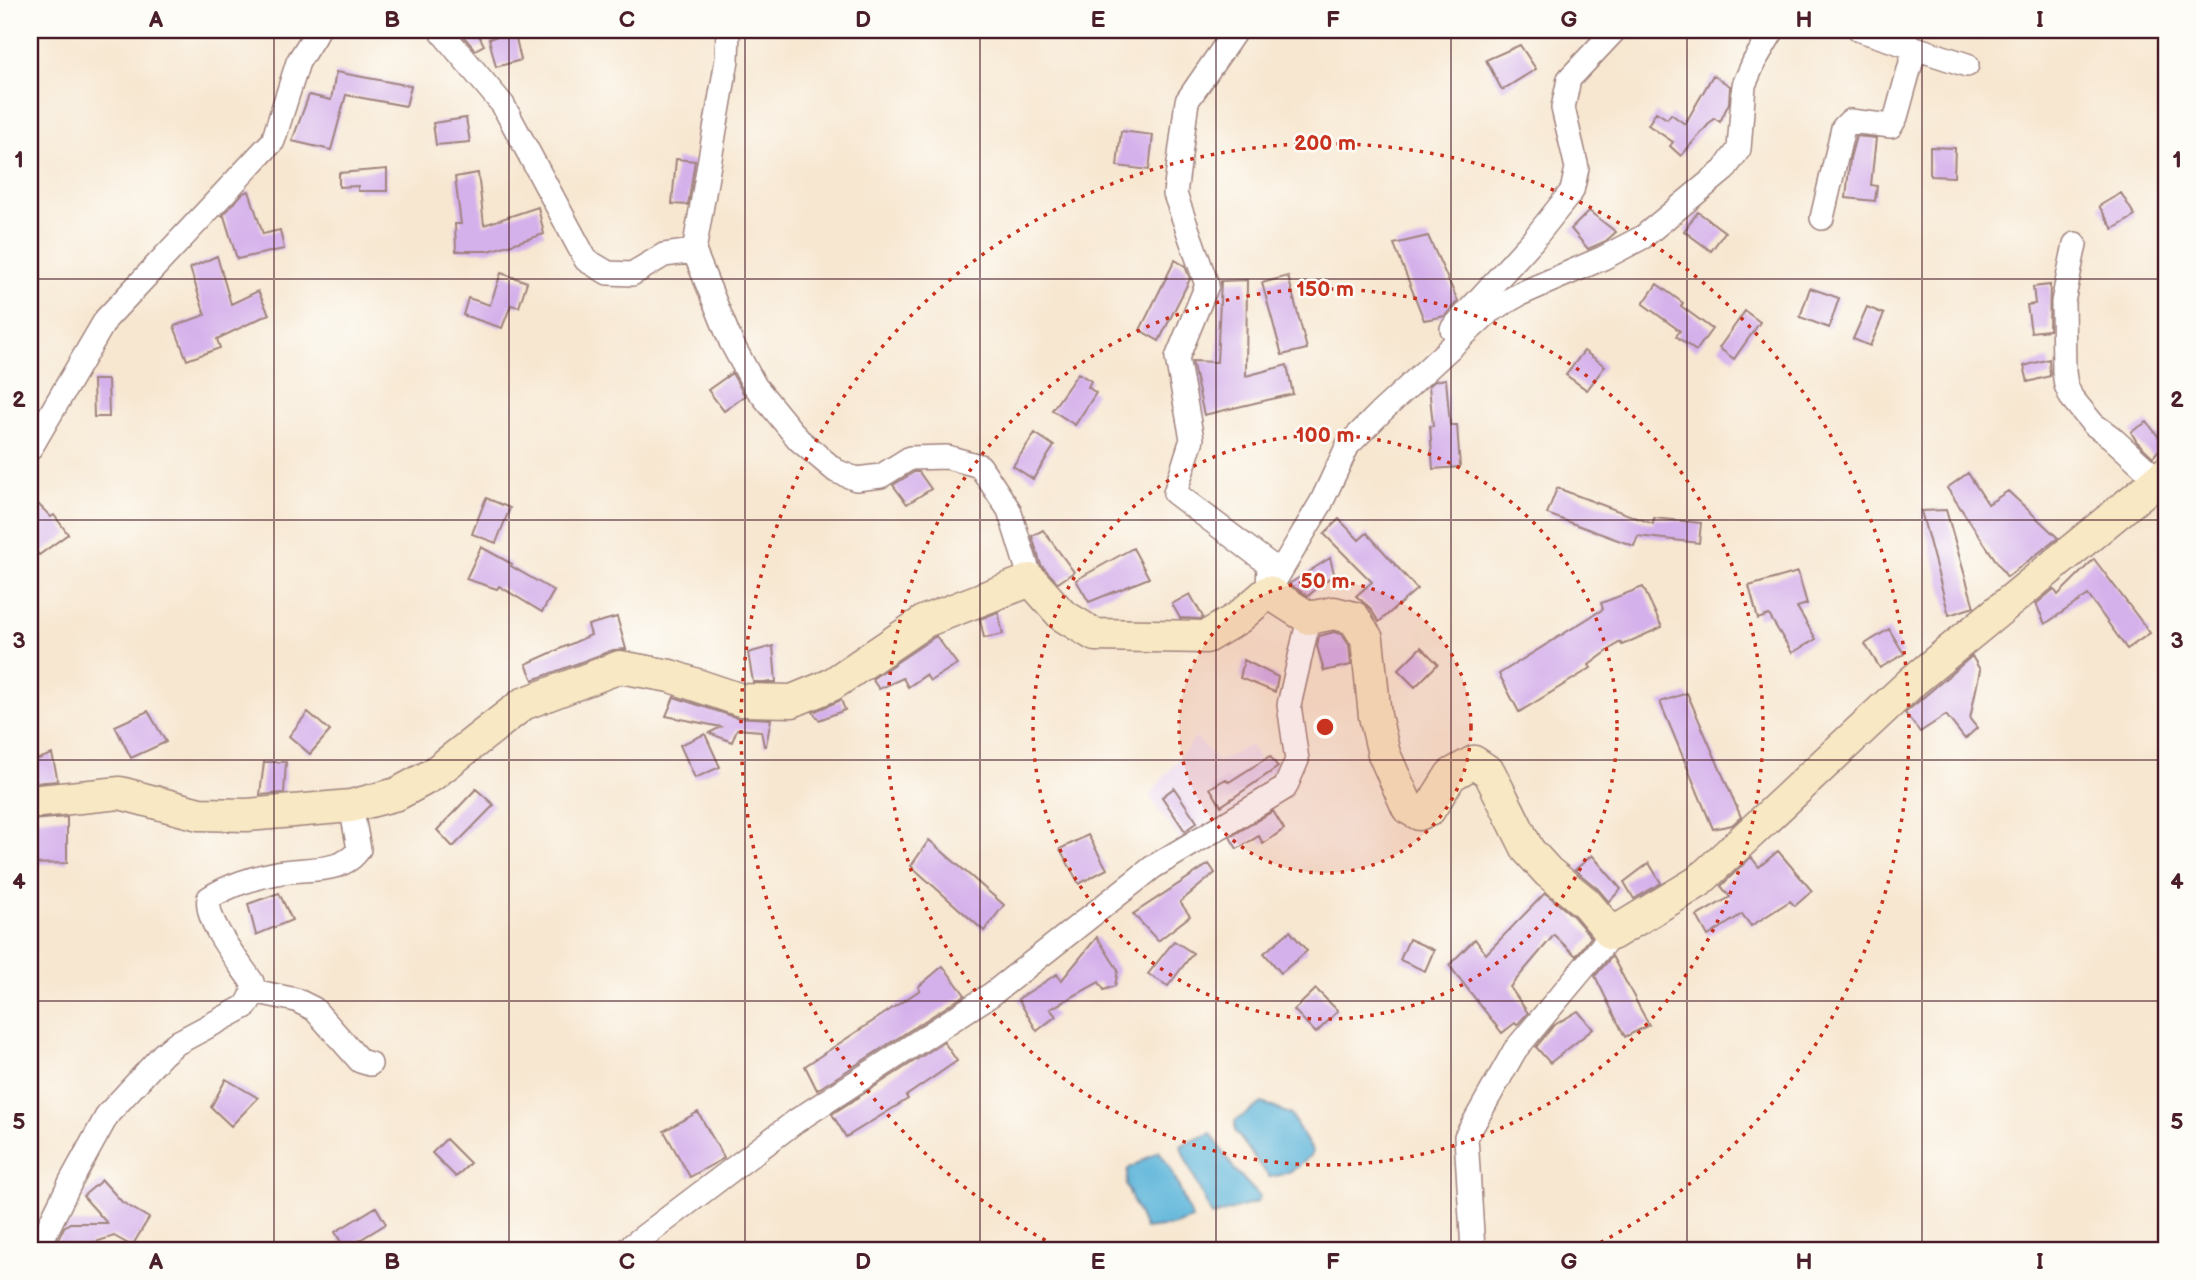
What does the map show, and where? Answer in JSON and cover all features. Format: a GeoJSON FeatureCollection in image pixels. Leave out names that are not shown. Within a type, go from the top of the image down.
{"type":"FeatureCollection","features":[{"type":"Feature","properties":{"kind":"street"},"geometry":{"type":"LineString","coordinates":[[30,449],[106,319],[273,141],[298,62],[318,30]]}},
{"type":"Feature","properties":{"kind":"street"},"geometry":{"type":"LineString","coordinates":[[440,30],[503,106],[586,260],[608,273],[632,274],[664,255],[694,251]]}},
{"type":"Feature","properties":{"kind":"street"},"geometry":{"type":"LineString","coordinates":[[728,30],[727,60],[694,251],[731,342],[755,386],[799,440],[835,471],[856,479],[881,476],[910,458],[947,457],[980,466],[1009,510],[1031,580],[1062,615],[1095,635],[1206,637],[1238,618],[1268,592],[1321,503],[1348,445],[1490,311],[1520,294],[1603,258],[1643,237],[1724,170],[1739,149],[1744,85],[1773,30]]}},
{"type":"Feature","properties":{"kind":"street"},"geometry":{"type":"LineString","coordinates":[[1236,30],[1187,101],[1175,194],[1207,285],[1177,358],[1192,439],[1175,493],[1269,564],[1268,592]]}},
{"type":"Feature","properties":{"kind":"street"},"geometry":{"type":"LineString","coordinates":[[1413,383],[1432,351],[1533,240],[1572,191],[1577,168],[1563,108],[1569,79],[1615,30]]}},
{"type":"Feature","properties":{"kind":"street"},"geometry":{"type":"LineString","coordinates":[[1860,30],[1968,65]]}},
{"type":"Feature","properties":{"kind":"street"},"geometry":{"type":"LineString","coordinates":[[1822,218],[1843,128],[1850,121],[1891,126],[1896,117],[1915,48]]}},
{"type":"Feature","properties":{"kind":"street"},"geometry":{"type":"LineString","coordinates":[[1473,1250],[1466,1137],[1515,1050],[1612,934],[1698,882],[1913,681],[2162,476],[2093,424],[2071,397],[2066,385],[2063,372],[2063,302],[2075,244]]}},
{"type":"Feature","properties":{"kind":"street"},"geometry":{"type":"LineString","coordinates":[[30,802],[120,793],[199,814],[247,815],[351,806],[397,794],[432,775],[523,704],[620,667],[670,676],[741,700],[792,701],[831,685],[925,621],[1031,580]]}},
{"type":"Feature","properties":{"kind":"street"},"geometry":{"type":"LineString","coordinates":[[1268,592],[1309,618],[1334,613],[1354,618],[1367,639],[1375,716],[1384,754],[1408,808],[1419,814],[1429,810],[1451,775],[1474,762],[1489,772],[1528,850],[1548,872],[1586,903],[1612,934]]}},
{"type":"Feature","properties":{"kind":"street"},"geometry":{"type":"LineString","coordinates":[[626,1250],[796,1121],[992,994],[1153,867],[1285,788],[1297,760],[1289,705],[1309,618]]}},
{"type":"Feature","properties":{"kind":"street"},"geometry":{"type":"LineString","coordinates":[[37,1250],[108,1114],[163,1054],[184,1038],[246,1006],[254,991],[252,982],[211,919],[207,907],[209,898],[218,892],[276,873],[319,869],[346,863],[354,858],[359,849],[351,806]]}},
{"type":"Feature","properties":{"kind":"street"},"geometry":{"type":"LineString","coordinates":[[254,991],[296,1000],[314,1009],[349,1051],[360,1061],[370,1064]]}},
{"type":"Feature","properties":{"kind":"shaded area"},"geometry":{"type":"Polygon","coordinates":[[[1196,737],[1218,762],[1250,745],[1277,787],[1182,842],[1149,796],[1196,737]]]}},
{"type":"Feature","properties":{"kind":"water"},"geometry":{"type":"Polygon","coordinates":[[[1262,1103],[1290,1114],[1313,1152],[1294,1169],[1269,1177],[1235,1131],[1235,1121],[1262,1103]]]}},
{"type":"Feature","properties":{"kind":"water"},"geometry":{"type":"Polygon","coordinates":[[[1211,1133],[1234,1169],[1260,1197],[1257,1202],[1212,1216],[1181,1145],[1211,1133]]]}},
{"type":"Feature","properties":{"kind":"water"},"geometry":{"type":"Polygon","coordinates":[[[1159,1151],[1172,1171],[1192,1219],[1172,1226],[1145,1229],[1126,1185],[1128,1169],[1159,1151]]]}},
{"type":"Feature","properties":{"kind":"building"},"geometry":{"type":"Polygon","coordinates":[[[476,30],[484,45],[475,50],[460,32],[476,30]]]}},
{"type":"Feature","properties":{"kind":"building"},"geometry":{"type":"Polygon","coordinates":[[[514,30],[521,60],[496,67],[489,39],[514,30]]]}},
{"type":"Feature","properties":{"kind":"building"},"geometry":{"type":"Polygon","coordinates":[[[1520,45],[1536,69],[1502,90],[1486,60],[1520,45]]]}},
{"type":"Feature","properties":{"kind":"building"},"geometry":{"type":"Polygon","coordinates":[[[336,72],[411,86],[406,106],[346,95],[331,150],[292,141],[309,95],[331,100],[336,72]]]}},
{"type":"Feature","properties":{"kind":"building"},"geometry":{"type":"Polygon","coordinates":[[[1713,75],[1730,86],[1729,103],[1720,122],[1714,118],[1681,156],[1670,146],[1673,142],[1648,125],[1656,112],[1667,119],[1671,114],[1685,124],[1713,75]]]}},
{"type":"Feature","properties":{"kind":"building"},"geometry":{"type":"Polygon","coordinates":[[[466,118],[470,142],[436,145],[433,123],[466,118]]]}},
{"type":"Feature","properties":{"kind":"building"},"geometry":{"type":"Polygon","coordinates":[[[1121,131],[1153,135],[1149,170],[1117,166],[1121,131]]]}},
{"type":"Feature","properties":{"kind":"building"},"geometry":{"type":"Polygon","coordinates":[[[1856,136],[1876,138],[1871,185],[1877,186],[1875,201],[1846,198],[1850,158],[1856,136]]]}},
{"type":"Feature","properties":{"kind":"building"},"geometry":{"type":"Polygon","coordinates":[[[1930,147],[1955,148],[1954,177],[1930,176],[1930,147]]]}},
{"type":"Feature","properties":{"kind":"building"},"geometry":{"type":"Polygon","coordinates":[[[676,159],[695,161],[688,205],[672,204],[676,159]]]}},
{"type":"Feature","properties":{"kind":"building"},"geometry":{"type":"Polygon","coordinates":[[[387,169],[387,191],[358,191],[358,186],[339,187],[339,173],[387,169]]]}},
{"type":"Feature","properties":{"kind":"building"},"geometry":{"type":"Polygon","coordinates":[[[478,173],[484,225],[538,207],[544,234],[489,251],[456,251],[455,224],[461,224],[455,177],[478,173]]]}},
{"type":"Feature","properties":{"kind":"building"},"geometry":{"type":"Polygon","coordinates":[[[249,191],[263,234],[280,230],[284,249],[237,259],[222,216],[243,193],[249,191]]]}},
{"type":"Feature","properties":{"kind":"building"},"geometry":{"type":"Polygon","coordinates":[[[2121,193],[2135,216],[2113,229],[2099,206],[2121,193]]]}},
{"type":"Feature","properties":{"kind":"building"},"geometry":{"type":"Polygon","coordinates":[[[1589,211],[1616,232],[1606,241],[1588,249],[1571,229],[1589,211]]]}},
{"type":"Feature","properties":{"kind":"building"},"geometry":{"type":"Polygon","coordinates":[[[1698,212],[1725,232],[1711,251],[1684,231],[1698,212]]]}},
{"type":"Feature","properties":{"kind":"building"},"geometry":{"type":"Polygon","coordinates":[[[1428,236],[1458,301],[1445,316],[1424,320],[1394,244],[1428,236]]]}},
{"type":"Feature","properties":{"kind":"building"},"geometry":{"type":"Polygon","coordinates":[[[217,256],[231,304],[258,291],[269,314],[217,339],[220,348],[187,360],[174,326],[205,315],[190,268],[217,256]]]}},
{"type":"Feature","properties":{"kind":"building"},"geometry":{"type":"Polygon","coordinates":[[[1175,260],[1185,266],[1190,279],[1159,341],[1140,330],[1175,260]]]}},
{"type":"Feature","properties":{"kind":"building"},"geometry":{"type":"Polygon","coordinates":[[[501,273],[527,282],[519,307],[511,305],[502,328],[463,315],[468,298],[490,305],[501,273]]]}},
{"type":"Feature","properties":{"kind":"building"},"geometry":{"type":"Polygon","coordinates":[[[1288,276],[1307,349],[1282,355],[1262,283],[1288,276]]]}},
{"type":"Feature","properties":{"kind":"building"},"geometry":{"type":"Polygon","coordinates":[[[1247,280],[1246,376],[1287,365],[1293,394],[1204,415],[1192,361],[1217,362],[1221,281],[1247,280]]]}},
{"type":"Feature","properties":{"kind":"building"},"geometry":{"type":"Polygon","coordinates":[[[1657,284],[1712,329],[1696,351],[1676,336],[1680,331],[1643,304],[1657,284]]]}},
{"type":"Feature","properties":{"kind":"building"},"geometry":{"type":"Polygon","coordinates":[[[2050,285],[2049,330],[2031,332],[2027,305],[2035,304],[2033,287],[2050,285]]]}},
{"type":"Feature","properties":{"kind":"building"},"geometry":{"type":"Polygon","coordinates":[[[1810,288],[1839,298],[1829,328],[1800,317],[1810,288]]]}},
{"type":"Feature","properties":{"kind":"building"},"geometry":{"type":"Polygon","coordinates":[[[1867,307],[1884,314],[1870,346],[1853,339],[1867,307]]]}},
{"type":"Feature","properties":{"kind":"building"},"geometry":{"type":"Polygon","coordinates":[[[1745,311],[1760,322],[1734,359],[1719,348],[1745,311]]]}},
{"type":"Feature","properties":{"kind":"building"},"geometry":{"type":"Polygon","coordinates":[[[1584,351],[1605,366],[1587,390],[1566,375],[1584,351]]]}},
{"type":"Feature","properties":{"kind":"building"},"geometry":{"type":"Polygon","coordinates":[[[2049,359],[2050,376],[2028,382],[2024,366],[2049,359]]]}},
{"type":"Feature","properties":{"kind":"building"},"geometry":{"type":"Polygon","coordinates":[[[732,373],[745,396],[724,411],[708,390],[732,373]]]}},
{"type":"Feature","properties":{"kind":"building"},"geometry":{"type":"Polygon","coordinates":[[[1078,373],[1091,381],[1088,387],[1096,393],[1075,425],[1052,410],[1078,373]]]}},
{"type":"Feature","properties":{"kind":"building"},"geometry":{"type":"Polygon","coordinates":[[[1446,379],[1450,425],[1457,425],[1460,467],[1433,469],[1429,386],[1435,381],[1446,379]]]}},
{"type":"Feature","properties":{"kind":"building"},"geometry":{"type":"Polygon","coordinates":[[[93,380],[108,380],[109,417],[94,417],[93,380]]]}},
{"type":"Feature","properties":{"kind":"building"},"geometry":{"type":"Polygon","coordinates":[[[2147,422],[2164,444],[2153,457],[2137,442],[2131,432],[2147,422]]]}},
{"type":"Feature","properties":{"kind":"building"},"geometry":{"type":"Polygon","coordinates":[[[1035,433],[1054,446],[1033,479],[1013,466],[1035,433]]]}},
{"type":"Feature","properties":{"kind":"building"},"geometry":{"type":"Polygon","coordinates":[[[914,472],[919,472],[931,489],[907,504],[893,485],[914,472]]]}},
{"type":"Feature","properties":{"kind":"building"},"geometry":{"type":"Polygon","coordinates":[[[1968,473],[1988,504],[2008,491],[2058,538],[2007,577],[1947,488],[1968,473]]]}},
{"type":"Feature","properties":{"kind":"building"},"geometry":{"type":"Polygon","coordinates":[[[1557,488],[1653,524],[1654,518],[1701,523],[1699,543],[1638,536],[1634,546],[1547,514],[1557,488]]]}},
{"type":"Feature","properties":{"kind":"building"},"geometry":{"type":"Polygon","coordinates":[[[30,496],[51,517],[54,515],[68,534],[39,555],[30,543],[30,496]]]}},
{"type":"Feature","properties":{"kind":"building"},"geometry":{"type":"Polygon","coordinates":[[[486,498],[510,508],[496,543],[472,534],[486,498]]]}},
{"type":"Feature","properties":{"kind":"building"},"geometry":{"type":"Polygon","coordinates":[[[1946,510],[1974,607],[1949,615],[1921,511],[1946,510]]]}},
{"type":"Feature","properties":{"kind":"building"},"geometry":{"type":"Polygon","coordinates":[[[1339,519],[1359,540],[1367,533],[1417,589],[1379,622],[1370,608],[1356,596],[1372,582],[1324,534],[1339,519]]]}},
{"type":"Feature","properties":{"kind":"building"},"geometry":{"type":"Polygon","coordinates":[[[1043,530],[1074,572],[1058,583],[1041,565],[1032,536],[1043,530]]]}},
{"type":"Feature","properties":{"kind":"building"},"geometry":{"type":"Polygon","coordinates":[[[481,547],[554,591],[542,612],[499,586],[497,589],[466,579],[481,547]]]}},
{"type":"Feature","properties":{"kind":"building"},"geometry":{"type":"Polygon","coordinates":[[[1133,548],[1149,578],[1089,602],[1076,580],[1133,548]]]}},
{"type":"Feature","properties":{"kind":"building"},"geometry":{"type":"Polygon","coordinates":[[[1330,558],[1334,573],[1308,596],[1289,584],[1330,558]]]}},
{"type":"Feature","properties":{"kind":"building"},"geometry":{"type":"Polygon","coordinates":[[[2094,559],[2150,633],[2127,649],[2088,595],[2045,624],[2036,604],[2054,589],[2058,595],[2094,559]]]}},
{"type":"Feature","properties":{"kind":"building"},"geometry":{"type":"Polygon","coordinates":[[[1798,572],[1807,604],[1797,607],[1816,639],[1792,653],[1769,615],[1758,619],[1749,586],[1798,572]]]}},
{"type":"Feature","properties":{"kind":"building"},"geometry":{"type":"Polygon","coordinates":[[[1643,587],[1662,627],[1622,645],[1620,642],[1589,665],[1591,668],[1519,712],[1499,674],[1603,609],[1601,603],[1643,587]]]}},
{"type":"Feature","properties":{"kind":"building"},"geometry":{"type":"Polygon","coordinates":[[[1190,594],[1203,617],[1201,619],[1180,618],[1172,604],[1190,594]]]}},
{"type":"Feature","properties":{"kind":"building"},"geometry":{"type":"Polygon","coordinates":[[[998,612],[1003,634],[984,638],[980,619],[998,612]]]}},
{"type":"Feature","properties":{"kind":"building"},"geometry":{"type":"Polygon","coordinates":[[[617,617],[626,649],[613,650],[533,680],[526,664],[591,635],[588,625],[617,617]]]}},
{"type":"Feature","properties":{"kind":"building"},"geometry":{"type":"Polygon","coordinates":[[[1889,629],[1904,654],[1880,668],[1865,644],[1889,629]]]}},
{"type":"Feature","properties":{"kind":"building"},"geometry":{"type":"Polygon","coordinates":[[[1334,632],[1342,634],[1349,645],[1351,665],[1324,671],[1317,646],[1319,636],[1334,632]]]}},
{"type":"Feature","properties":{"kind":"building"},"geometry":{"type":"Polygon","coordinates":[[[936,636],[957,664],[930,681],[926,675],[908,687],[903,678],[879,689],[872,679],[936,636]]]}},
{"type":"Feature","properties":{"kind":"building"},"geometry":{"type":"Polygon","coordinates":[[[773,646],[776,682],[753,682],[748,653],[773,646]]]}},
{"type":"Feature","properties":{"kind":"building"},"geometry":{"type":"Polygon","coordinates":[[[1421,647],[1438,664],[1415,687],[1398,670],[1421,647]]]}},
{"type":"Feature","properties":{"kind":"building"},"geometry":{"type":"Polygon","coordinates":[[[1972,656],[1980,670],[1970,719],[1977,728],[1965,739],[1946,715],[1920,732],[1905,713],[1972,656]]]}},
{"type":"Feature","properties":{"kind":"building"},"geometry":{"type":"Polygon","coordinates":[[[1244,660],[1278,677],[1275,692],[1240,678],[1244,660]]]}},
{"type":"Feature","properties":{"kind":"building"},"geometry":{"type":"Polygon","coordinates":[[[1687,693],[1741,817],[1732,825],[1713,829],[1660,702],[1687,693]]]}},
{"type":"Feature","properties":{"kind":"building"},"geometry":{"type":"Polygon","coordinates":[[[674,697],[735,717],[771,719],[766,746],[761,731],[737,729],[732,742],[709,733],[721,727],[666,716],[674,697]]]}},
{"type":"Feature","properties":{"kind":"building"},"geometry":{"type":"Polygon","coordinates":[[[841,700],[845,710],[819,720],[813,712],[841,700]]]}},
{"type":"Feature","properties":{"kind":"building"},"geometry":{"type":"Polygon","coordinates":[[[148,711],[166,742],[131,758],[115,726],[148,711]]]}},
{"type":"Feature","properties":{"kind":"building"},"geometry":{"type":"Polygon","coordinates":[[[308,712],[330,731],[310,754],[289,736],[308,712]]]}},
{"type":"Feature","properties":{"kind":"building"},"geometry":{"type":"Polygon","coordinates":[[[705,734],[720,767],[695,778],[680,745],[705,734]]]}},
{"type":"Feature","properties":{"kind":"building"},"geometry":{"type":"Polygon","coordinates":[[[52,754],[58,781],[32,783],[30,762],[52,754]]]}},
{"type":"Feature","properties":{"kind":"building"},"geometry":{"type":"Polygon","coordinates":[[[1270,756],[1278,767],[1221,806],[1210,788],[1226,779],[1229,782],[1270,756]]]}},
{"type":"Feature","properties":{"kind":"building"},"geometry":{"type":"Polygon","coordinates":[[[264,762],[286,762],[284,793],[260,795],[264,762]]]}},
{"type":"Feature","properties":{"kind":"building"},"geometry":{"type":"Polygon","coordinates":[[[1174,788],[1197,822],[1185,831],[1162,797],[1174,788]]]}},
{"type":"Feature","properties":{"kind":"building"},"geometry":{"type":"Polygon","coordinates":[[[476,789],[494,805],[453,847],[437,830],[476,789]]]}},
{"type":"Feature","properties":{"kind":"building"},"geometry":{"type":"Polygon","coordinates":[[[1273,811],[1284,829],[1263,844],[1259,836],[1237,849],[1230,837],[1273,811]]]}},
{"type":"Feature","properties":{"kind":"building"},"geometry":{"type":"Polygon","coordinates":[[[67,817],[67,863],[30,864],[30,820],[67,817]]]}},
{"type":"Feature","properties":{"kind":"building"},"geometry":{"type":"Polygon","coordinates":[[[1088,835],[1107,869],[1079,884],[1060,849],[1088,835]]]}},
{"type":"Feature","properties":{"kind":"building"},"geometry":{"type":"Polygon","coordinates":[[[929,840],[1004,905],[984,931],[911,866],[929,840]]]}},
{"type":"Feature","properties":{"kind":"building"},"geometry":{"type":"Polygon","coordinates":[[[1778,851],[1812,891],[1795,906],[1790,901],[1751,926],[1742,914],[1708,936],[1697,916],[1730,897],[1721,886],[1751,857],[1759,867],[1778,851]]]}},
{"type":"Feature","properties":{"kind":"building"},"geometry":{"type":"Polygon","coordinates":[[[1592,855],[1621,889],[1609,902],[1575,870],[1592,855]]]}},
{"type":"Feature","properties":{"kind":"building"},"geometry":{"type":"Polygon","coordinates":[[[1649,863],[1661,883],[1634,899],[1624,882],[1649,863]]]}},
{"type":"Feature","properties":{"kind":"building"},"geometry":{"type":"Polygon","coordinates":[[[1209,864],[1215,873],[1180,902],[1190,916],[1158,941],[1133,914],[1209,864]]]}},
{"type":"Feature","properties":{"kind":"building"},"geometry":{"type":"Polygon","coordinates":[[[279,893],[292,920],[256,935],[248,904],[279,893]]]}},
{"type":"Feature","properties":{"kind":"building"},"geometry":{"type":"Polygon","coordinates":[[[1545,893],[1573,916],[1591,937],[1576,956],[1554,935],[1510,987],[1528,1013],[1517,1025],[1515,1023],[1502,1033],[1449,965],[1475,939],[1486,954],[1545,893]]]}},
{"type":"Feature","properties":{"kind":"building"},"geometry":{"type":"Polygon","coordinates":[[[1290,931],[1307,951],[1281,973],[1264,953],[1290,931]]]}},
{"type":"Feature","properties":{"kind":"building"},"geometry":{"type":"Polygon","coordinates":[[[1097,937],[1118,970],[1115,986],[1104,990],[1099,982],[1050,1009],[1056,1016],[1037,1031],[1018,999],[1057,974],[1061,981],[1097,937]]]}},
{"type":"Feature","properties":{"kind":"building"},"geometry":{"type":"Polygon","coordinates":[[[1409,939],[1434,950],[1425,971],[1400,960],[1409,939]]]}},
{"type":"Feature","properties":{"kind":"building"},"geometry":{"type":"Polygon","coordinates":[[[1174,941],[1193,953],[1168,986],[1148,974],[1174,941]]]}},
{"type":"Feature","properties":{"kind":"building"},"geometry":{"type":"Polygon","coordinates":[[[1612,956],[1649,1025],[1625,1037],[1595,976],[1612,956]]]}},
{"type":"Feature","properties":{"kind":"building"},"geometry":{"type":"Polygon","coordinates":[[[943,966],[965,995],[817,1090],[805,1066],[920,990],[918,987],[943,966]]]}},
{"type":"Feature","properties":{"kind":"building"},"geometry":{"type":"Polygon","coordinates":[[[1316,989],[1338,1011],[1316,1033],[1294,1010],[1316,989]]]}},
{"type":"Feature","properties":{"kind":"building"},"geometry":{"type":"Polygon","coordinates":[[[1578,1011],[1593,1029],[1550,1063],[1536,1047],[1553,1026],[1578,1011]]]}},
{"type":"Feature","properties":{"kind":"building"},"geometry":{"type":"Polygon","coordinates":[[[944,1042],[957,1061],[906,1096],[908,1099],[846,1137],[832,1114],[944,1042]]]}},
{"type":"Feature","properties":{"kind":"building"},"geometry":{"type":"Polygon","coordinates":[[[226,1079],[258,1098],[231,1126],[211,1107],[226,1079]]]}},
{"type":"Feature","properties":{"kind":"building"},"geometry":{"type":"Polygon","coordinates":[[[698,1112],[724,1158],[690,1177],[664,1131],[698,1112]]]}},
{"type":"Feature","properties":{"kind":"building"},"geometry":{"type":"Polygon","coordinates":[[[446,1139],[470,1163],[456,1177],[432,1153],[446,1139]]]}},
{"type":"Feature","properties":{"kind":"building"},"geometry":{"type":"Polygon","coordinates":[[[102,1180],[122,1202],[149,1218],[132,1246],[114,1236],[89,1244],[93,1250],[62,1250],[57,1242],[64,1227],[70,1223],[107,1223],[83,1196],[102,1180]]]}},
{"type":"Feature","properties":{"kind":"building"},"geometry":{"type":"Polygon","coordinates":[[[376,1207],[386,1224],[345,1249],[335,1232],[376,1207]]]}}]}
